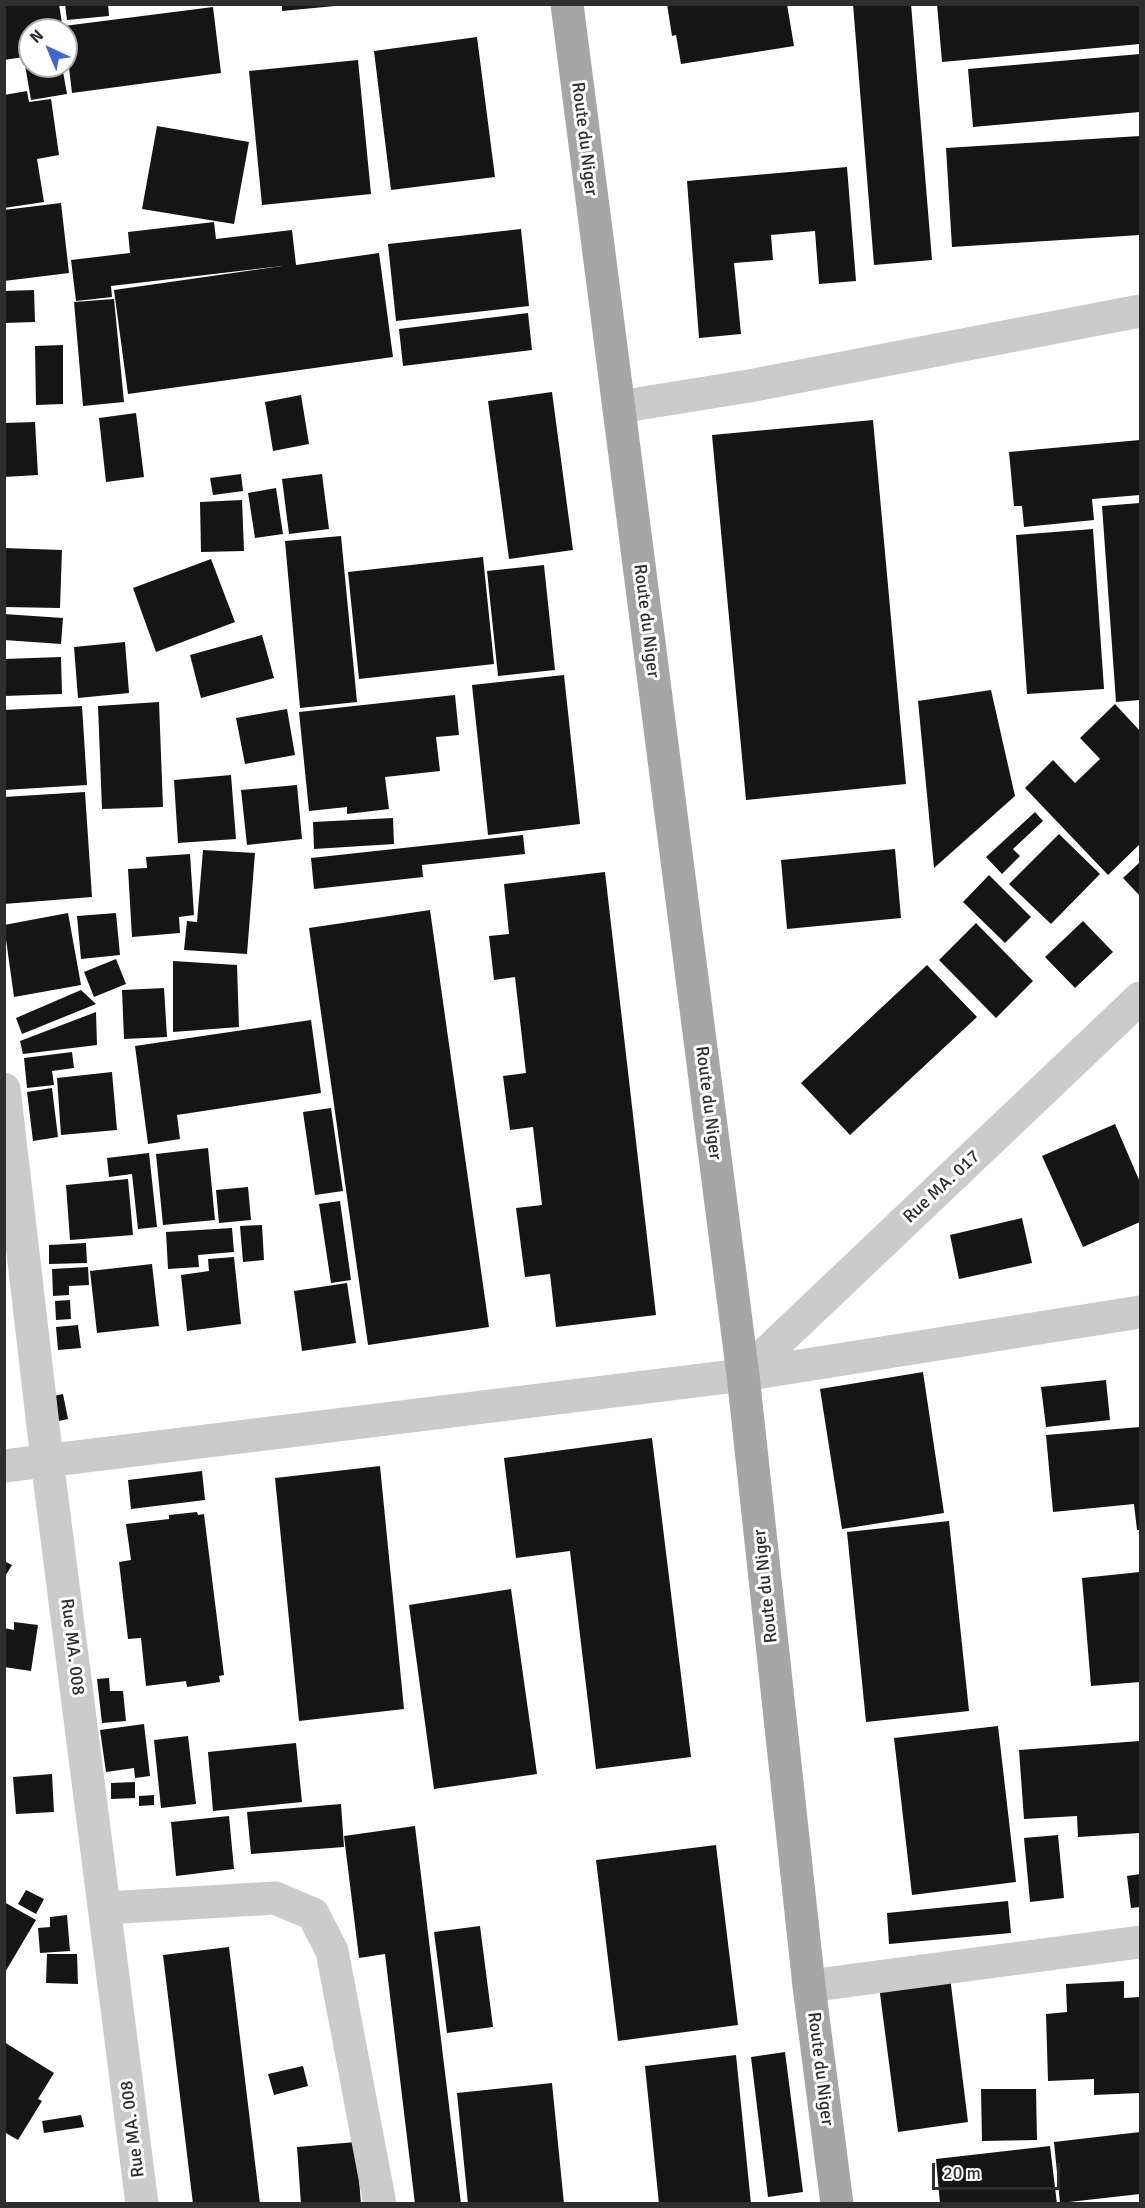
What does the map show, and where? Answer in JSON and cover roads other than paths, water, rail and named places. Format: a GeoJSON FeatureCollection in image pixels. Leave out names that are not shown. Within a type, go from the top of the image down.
{"type":"FeatureCollection","features":[{"type":"Feature","properties":{"kind":"main road","name":"Route du Niger"},"geometry":{"type":"LineString","coordinates":[[567,4],[743,1375],[810,1986],[837,2204]]}},
{"type":"Feature","properties":{"kind":"street"},"geometry":{"type":"LineString","coordinates":[[619,407],[749,386],[1140,311]]}},
{"type":"Feature","properties":{"kind":"street","name":"Rue MA. 017"},"geometry":{"type":"LineString","coordinates":[[743,1375],[1140,998]]}},
{"type":"Feature","properties":{"kind":"street","name":"Rue MA. 008"},"geometry":{"type":"LineString","coordinates":[[4,1089],[47,1460],[142,2204]]}},
{"type":"Feature","properties":{"kind":"street"},"geometry":{"type":"LineString","coordinates":[[4,1466],[743,1375],[1140,1312]]}},
{"type":"Feature","properties":{"kind":"street"},"geometry":{"type":"LineString","coordinates":[[106,1908],[275,1898],[313,1914],[332,1951],[380,2204]]}},
{"type":"Feature","properties":{"kind":"street"},"geometry":{"type":"LineString","coordinates":[[810,1986],[1140,1942]]}}]}
